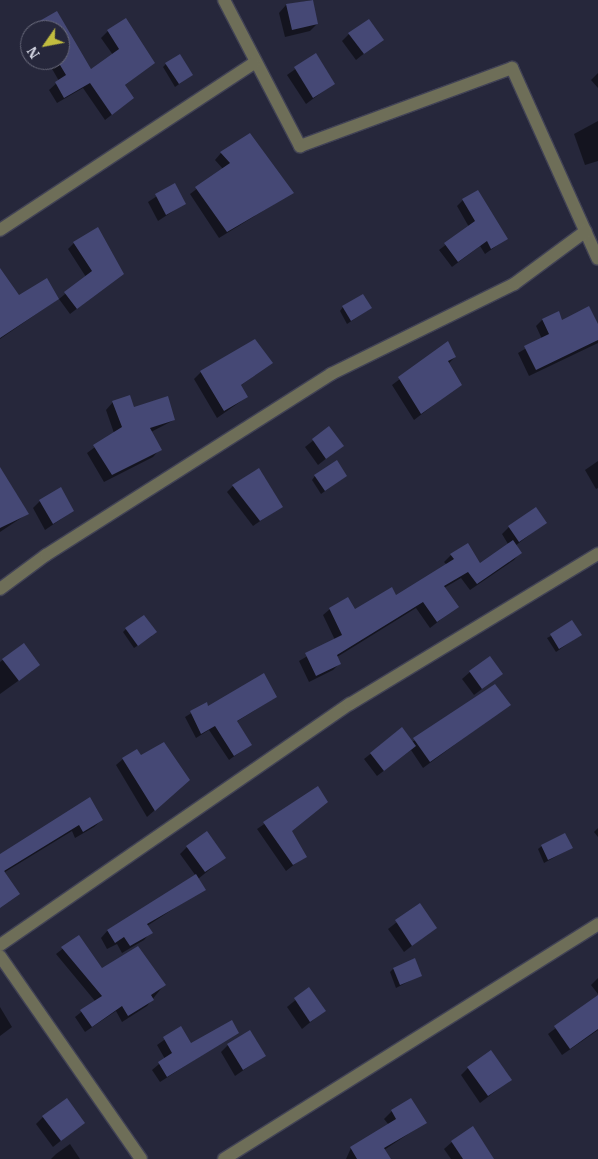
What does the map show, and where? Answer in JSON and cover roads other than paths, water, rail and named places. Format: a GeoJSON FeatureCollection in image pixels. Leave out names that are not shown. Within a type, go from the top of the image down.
{"type":"FeatureCollection","features":[{"type":"Feature","properties":{"kind":"street"},"geometry":{"type":"LineString","coordinates":[[224,0],[253,64],[300,146],[512,68],[598,259]]}},
{"type":"Feature","properties":{"kind":"street"},"geometry":{"type":"LineString","coordinates":[[0,230],[253,64]]}},
{"type":"Feature","properties":{"kind":"street"},"geometry":{"type":"LineString","coordinates":[[0,589],[46,555],[331,374],[514,284],[586,231]]}},
{"type":"Feature","properties":{"kind":"street"},"geometry":{"type":"LineString","coordinates":[[0,945],[350,704],[598,554]]}},
{"type":"Feature","properties":{"kind":"street"},"geometry":{"type":"LineString","coordinates":[[224,1159],[598,924]]}},
{"type":"Feature","properties":{"kind":"street"},"geometry":{"type":"LineString","coordinates":[[0,956],[141,1159]]}}]}
